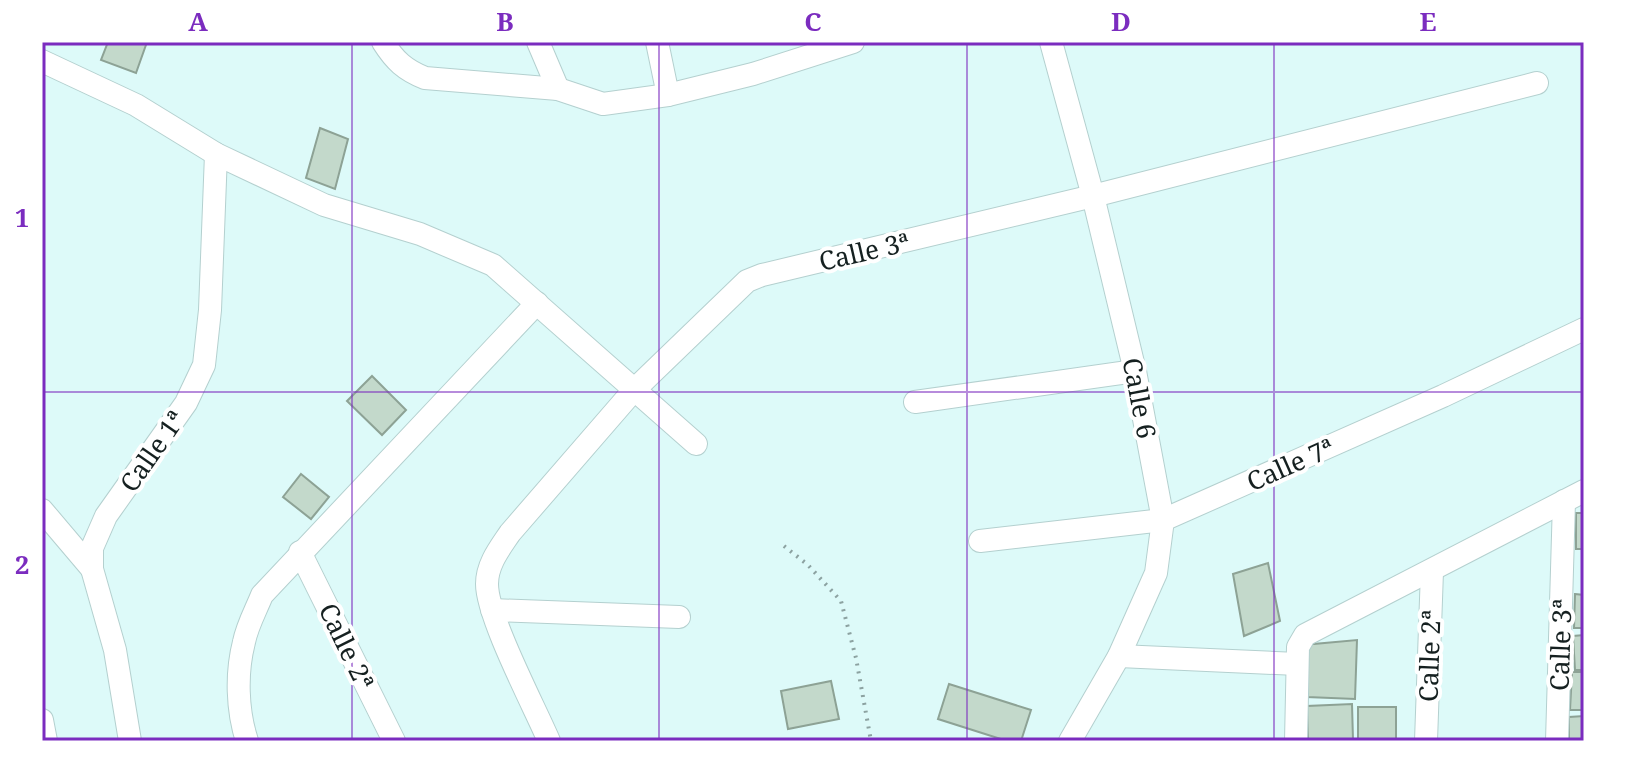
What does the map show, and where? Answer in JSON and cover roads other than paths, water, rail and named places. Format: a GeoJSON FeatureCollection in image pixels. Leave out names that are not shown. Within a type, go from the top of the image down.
{"type":"FeatureCollection","features":[{"type":"Feature","properties":{"kind":"street"},"geometry":{"type":"LineString","coordinates":[[383,42],[393,59],[408,72],[425,78],[558,89],[603,104],[668,95],[753,74],[853,42]]}},
{"type":"Feature","properties":{"kind":"street"},"geometry":{"type":"LineString","coordinates":[[538,42],[558,89]]}},
{"type":"Feature","properties":{"kind":"street"},"geometry":{"type":"LineString","coordinates":[[657,42],[668,95]]}},
{"type":"Feature","properties":{"kind":"street","name":"Calle 6"},"geometry":{"type":"LineString","coordinates":[[1051,42],[1093,196],[1135,371],[1163,520],[1156,573],[1119,656],[1070,741]]}},
{"type":"Feature","properties":{"kind":"street"},"geometry":{"type":"LineString","coordinates":[[42,61],[136,105],[216,154],[324,205],[420,234],[493,265],[696,444]]}},
{"type":"Feature","properties":{"kind":"street","name":"Calle 3ª"},"geometry":{"type":"LineString","coordinates":[[549,741],[492,610],[487,583],[493,558],[510,533],[633,391],[747,281],[1537,83]]}},
{"type":"Feature","properties":{"kind":"street","name":"Calle 1ª"},"geometry":{"type":"LineString","coordinates":[[130,741],[115,650],[92,569],[92,548],[106,516],[186,403],[204,365],[210,310],[216,154]]}},
{"type":"Feature","properties":{"kind":"street"},"geometry":{"type":"LineString","coordinates":[[247,741],[241,724],[239,682],[244,641],[262,595],[537,303]]}},
{"type":"Feature","properties":{"kind":"street","name":"Calle 7ª"},"geometry":{"type":"LineString","coordinates":[[980,541],[1163,520],[1443,396],[1584,329]]}},
{"type":"Feature","properties":{"kind":"street"},"geometry":{"type":"LineString","coordinates":[[915,402],[1135,371]]}},
{"type":"Feature","properties":{"kind":"street"},"geometry":{"type":"LineString","coordinates":[[1296,741],[1298,647],[1305,635],[1574,496]]}},
{"type":"Feature","properties":{"kind":"street","name":"Calle 3ª"},"geometry":{"type":"LineString","coordinates":[[1557,741],[1574,496]]}},
{"type":"Feature","properties":{"kind":"street"},"geometry":{"type":"LineString","coordinates":[[42,510],[92,569]]}},
{"type":"Feature","properties":{"kind":"street","name":"Calle 2ª"},"geometry":{"type":"LineString","coordinates":[[300,552],[394,741]]}},
{"type":"Feature","properties":{"kind":"street","name":"Calle 2ª"},"geometry":{"type":"LineString","coordinates":[[1426,741],[1432,571]]}},
{"type":"Feature","properties":{"kind":"street"},"geometry":{"type":"LineString","coordinates":[[492,610],[679,617]]}},
{"type":"Feature","properties":{"kind":"street"},"geometry":{"type":"LineString","coordinates":[[1119,656],[1297,664]]}},
{"type":"Feature","properties":{"kind":"street"},"geometry":{"type":"LineString","coordinates":[[42,720],[46,741]]}}]}
